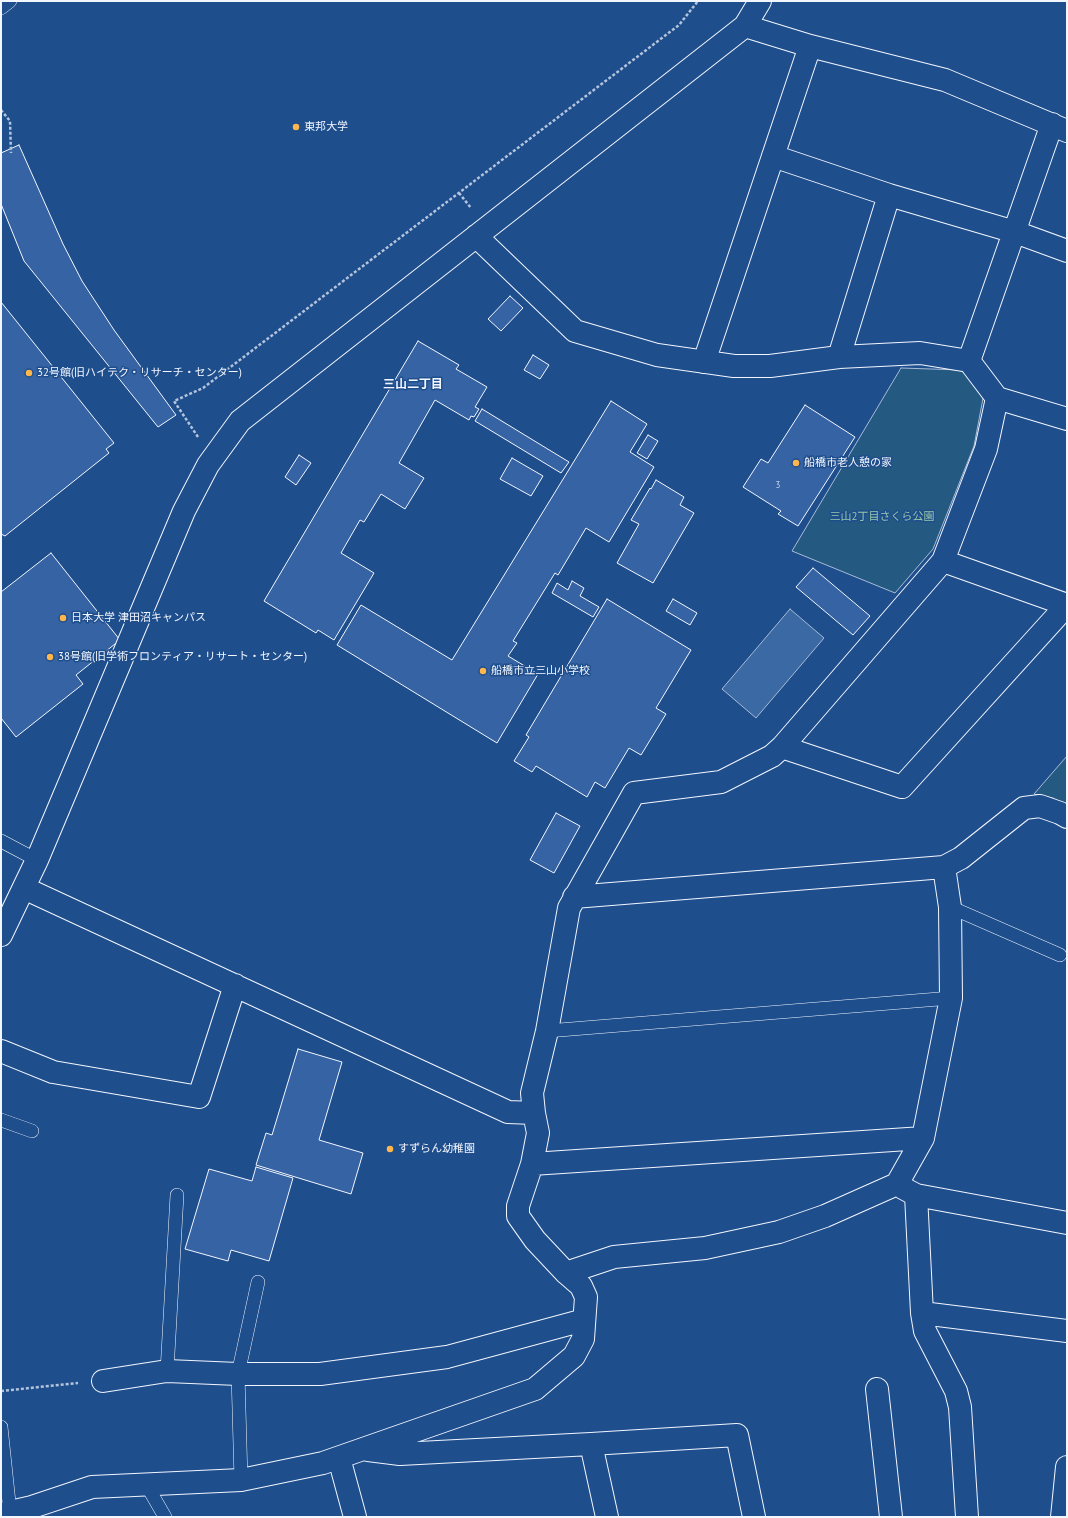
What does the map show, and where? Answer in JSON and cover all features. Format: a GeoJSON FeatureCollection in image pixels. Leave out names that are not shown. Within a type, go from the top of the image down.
{"type":"FeatureCollection","features":[{"type":"Feature","properties":{"kind":"street"},"geometry":{"type":"LineString","coordinates":[[1,934],[37,860],[184,511],[208,465],[240,422],[745,26],[760,1]]}},
{"type":"Feature","properties":{"kind":"street"},"geometry":{"type":"LineString","coordinates":[[745,26],[810,46],[945,80],[1059,127],[1015,232],[970,361]]}},
{"type":"Feature","properties":{"kind":"street"},"geometry":{"type":"LineString","coordinates":[[704,362],[810,46]]}},
{"type":"Feature","properties":{"kind":"street"},"geometry":{"type":"LineString","coordinates":[[773,156],[889,195],[1015,232],[1067,251]]}},
{"type":"Feature","properties":{"kind":"street"},"geometry":{"type":"LineString","coordinates":[[839,357],[889,195]]}},
{"type":"Feature","properties":{"kind":"street"},"geometry":{"type":"LineString","coordinates":[[476,236],[576,331],[657,355],[734,366],[770,366],[839,357],[920,353],[970,361],[997,398],[1067,419]]}},
{"type":"Feature","properties":{"kind":"street"},"geometry":{"type":"LineString","coordinates":[[5,1513],[32,1507],[92,1487],[241,1480],[323,1463],[536,1389],[574,1356],[583,1339],[586,1297],[581,1286],[566,1273],[535,1240],[518,1216],[518,1206],[532,1164],[538,1133],[532,1093],[547,1032],[569,908],[634,794],[720,782],[772,756],[782,747],[943,561],[986,448],[997,398]]}},
{"type":"Feature","properties":{"kind":"street"},"geometry":{"type":"LineString","coordinates":[[782,747],[902,787],[1067,605],[943,561]]}},
{"type":"Feature","properties":{"kind":"street"},"geometry":{"type":"LineString","coordinates":[[574,897],[944,867],[961,858],[1024,808],[1040,806],[1067,817]]}},
{"type":"Feature","properties":{"kind":"street"},"geometry":{"type":"LineString","coordinates":[[944,867],[950,907],[951,998],[923,1138],[906,1190],[925,1331],[956,1391],[960,1407],[967,1517]]}},
{"type":"Feature","properties":{"kind":"street"},"geometry":{"type":"LineString","coordinates":[[24,888],[508,1112],[534,1113]]}},
{"type":"Feature","properties":{"kind":"street"},"geometry":{"type":"LineString","coordinates":[[1,1051],[53,1072],[199,1097],[235,985]]}},
{"type":"Feature","properties":{"kind":"street"},"geometry":{"type":"LineString","coordinates":[[532,1164],[923,1138]]}},
{"type":"Feature","properties":{"kind":"street"},"geometry":{"type":"LineString","coordinates":[[566,1273],[614,1257],[705,1248],[779,1232],[906,1190],[1067,1223]]}},
{"type":"Feature","properties":{"kind":"street"},"geometry":{"type":"LineString","coordinates":[[922,1313],[1067,1331]]}},
{"type":"Feature","properties":{"kind":"street"},"geometry":{"type":"LineString","coordinates":[[103,1381],[167,1371],[238,1374],[320,1374],[447,1357],[584,1320]]}},
{"type":"Feature","properties":{"kind":"street"},"geometry":{"type":"LineString","coordinates":[[877,1389],[891,1517]]}},
{"type":"Feature","properties":{"kind":"street"},"geometry":{"type":"LineString","coordinates":[[363,1449],[400,1454],[737,1435],[754,1517]]}},
{"type":"Feature","properties":{"kind":"street"},"geometry":{"type":"LineString","coordinates":[[591,1444],[607,1517]]}},
{"type":"Feature","properties":{"kind":"street"},"geometry":{"type":"LineString","coordinates":[[339,1458],[355,1517]]}},
{"type":"Feature","properties":{"kind":"street"},"geometry":{"type":"LineString","coordinates":[[1062,1517],[1067,1467]]}},
{"type":"Feature","properties":{"kind":"lane"},"geometry":{"type":"LineString","coordinates":[[1,8],[10,1]]}},
{"type":"Feature","properties":{"kind":"lane"},"geometry":{"type":"LineString","coordinates":[[1,841],[37,860]]}},
{"type":"Feature","properties":{"kind":"lane"},"geometry":{"type":"LineString","coordinates":[[950,907],[1060,955]]}},
{"type":"Feature","properties":{"kind":"lane"},"geometry":{"type":"LineString","coordinates":[[547,1032],[951,998]]}},
{"type":"Feature","properties":{"kind":"lane"},"geometry":{"type":"LineString","coordinates":[[1,1120],[32,1131]]}},
{"type":"Feature","properties":{"kind":"lane"},"geometry":{"type":"LineString","coordinates":[[167,1371],[177,1195]]}},
{"type":"Feature","properties":{"kind":"lane"},"geometry":{"type":"LineString","coordinates":[[241,1480],[238,1374],[258,1282]]}},
{"type":"Feature","properties":{"kind":"lane"},"geometry":{"type":"LineString","coordinates":[[1,1427],[5,1513]]}},
{"type":"Feature","properties":{"kind":"lane"},"geometry":{"type":"LineString","coordinates":[[146,1484],[165,1517]]}},
{"type":"Feature","properties":{"kind":"path"},"geometry":{"type":"LineString","coordinates":[[202,443],[174,400],[203,388],[679,25],[698,1]]}},
{"type":"Feature","properties":{"kind":"path"},"geometry":{"type":"LineString","coordinates":[[1,110],[10,121],[11,153]]}},
{"type":"Feature","properties":{"kind":"path"},"geometry":{"type":"LineString","coordinates":[[459,193],[471,209]]}},
{"type":"Feature","properties":{"kind":"path"},"geometry":{"type":"LineString","coordinates":[[1,1391],[103,1381]]}},
{"type":"Feature","properties":{"kind":"green space","name":"三山2丁目さくら公園"},"geometry":{"type":"Polygon","coordinates":[[[901,368],[961,370],[984,393],[974,446],[933,549],[895,593],[792,551],[901,368]]]}},
{"type":"Feature","properties":{"kind":"green space"},"geometry":{"type":"Polygon","coordinates":[[[1067,756],[1067,806],[1053,798],[1034,794],[1067,756]]]}},
{"type":"Feature","properties":{"kind":"shaded area"},"geometry":{"type":"Polygon","coordinates":[[[790,609],[824,638],[756,718],[722,689],[790,609]]]}},
{"type":"Feature","properties":{"kind":"building"},"geometry":{"type":"Polygon","coordinates":[[[19,145],[63,244],[82,281],[114,330],[176,415],[158,427],[24,261],[1,204],[1,153],[19,145]]]}},
{"type":"Feature","properties":{"kind":"building"},"geometry":{"type":"Polygon","coordinates":[[[510,296],[523,308],[501,331],[488,319],[510,296]]]}},
{"type":"Feature","properties":{"kind":"building","name":"32号館(旧ハイテク・リサーチ・センター)"},"geometry":{"type":"Polygon","coordinates":[[[1,302],[114,443],[106,449],[109,453],[5,536],[1,534],[1,302]]]}},
{"type":"Feature","properties":{"kind":"building"},"geometry":{"type":"Polygon","coordinates":[[[418,341],[459,365],[456,369],[487,387],[475,407],[479,409],[474,417],[471,416],[469,420],[435,400],[399,463],[424,478],[405,509],[381,494],[364,522],[360,520],[341,553],[374,573],[334,640],[318,630],[316,633],[264,601],[418,341]]]}},
{"type":"Feature","properties":{"kind":"building"},"geometry":{"type":"Polygon","coordinates":[[[533,355],[549,365],[540,379],[524,370],[533,355]]]}},
{"type":"Feature","properties":{"kind":"building"},"geometry":{"type":"Polygon","coordinates":[[[611,401],[647,424],[630,452],[654,467],[609,542],[586,528],[558,575],[555,573],[513,641],[517,643],[508,656],[538,674],[497,743],[337,645],[361,605],[452,660],[611,401]]]}},
{"type":"Feature","properties":{"kind":"building"},"geometry":{"type":"Polygon","coordinates":[[[805,405],[855,437],[798,526],[778,514],[781,511],[743,487],[761,459],[768,463],[805,405]]]}},
{"type":"Feature","properties":{"kind":"building"},"geometry":{"type":"Polygon","coordinates":[[[482,409],[569,462],[561,473],[475,421],[482,409]]]}},
{"type":"Feature","properties":{"kind":"building"},"geometry":{"type":"Polygon","coordinates":[[[648,435],[658,441],[647,459],[637,453],[648,435]]]}},
{"type":"Feature","properties":{"kind":"building"},"geometry":{"type":"Polygon","coordinates":[[[299,455],[311,463],[296,485],[285,477],[299,455]]]}},
{"type":"Feature","properties":{"kind":"building"},"geometry":{"type":"Polygon","coordinates":[[[512,458],[543,476],[531,496],[500,479],[512,458]]]}},
{"type":"Feature","properties":{"kind":"building"},"geometry":{"type":"Polygon","coordinates":[[[656,480],[684,497],[680,505],[694,513],[653,583],[617,563],[639,524],[631,520],[656,480]]]}},
{"type":"Feature","properties":{"kind":"building","name":"38号館(旧学術フロンティア・リサート・センター)"},"geometry":{"type":"Polygon","coordinates":[[[51,553],[120,640],[76,675],[83,684],[16,737],[1,718],[1,592],[51,553]]]}},
{"type":"Feature","properties":{"kind":"building"},"geometry":{"type":"Polygon","coordinates":[[[813,568],[870,616],[853,635],[796,587],[813,568]]]}},
{"type":"Feature","properties":{"kind":"building"},"geometry":{"type":"Polygon","coordinates":[[[572,581],[584,588],[580,596],[599,607],[593,617],[552,593],[557,583],[568,590],[572,581]]]}},
{"type":"Feature","properties":{"kind":"building"},"geometry":{"type":"Polygon","coordinates":[[[607,599],[691,650],[656,708],[666,714],[641,755],[629,748],[605,788],[595,782],[587,797],[536,766],[532,772],[514,761],[529,737],[526,735],[607,599]]]}},
{"type":"Feature","properties":{"kind":"building"},"geometry":{"type":"Polygon","coordinates":[[[673,599],[697,613],[690,625],[666,611],[673,599]]]}},
{"type":"Feature","properties":{"kind":"building"},"geometry":{"type":"Polygon","coordinates":[[[556,813],[580,826],[554,873],[530,860],[556,813]]]}},
{"type":"Feature","properties":{"kind":"building"},"geometry":{"type":"Polygon","coordinates":[[[298,1049],[342,1062],[319,1140],[363,1153],[351,1194],[256,1165],[266,1133],[272,1135],[298,1049]]]}},
{"type":"Feature","properties":{"kind":"building"},"geometry":{"type":"Polygon","coordinates":[[[256,1167],[293,1178],[269,1261],[231,1250],[228,1261],[185,1249],[209,1169],[252,1181],[256,1167]]]}},
{"type":"Feature","properties":{"kind":"place","name":"東邦大学"},"geometry":{"type":"Point","coordinates":[296,127]}},
{"type":"Feature","properties":{"kind":"place","name":"32号館(旧ハイテク・リサーチ・センター)"},"geometry":{"type":"Point","coordinates":[29,373]}},
{"type":"Feature","properties":{"kind":"place","name":"船橋市老人憩の家"},"geometry":{"type":"Point","coordinates":[796,463]}},
{"type":"Feature","properties":{"kind":"place","name":"日本大学 津田沼キャンパス"},"geometry":{"type":"Point","coordinates":[63,618]}},
{"type":"Feature","properties":{"kind":"place","name":"38号館(旧学術フロンティア・リサート・センター)"},"geometry":{"type":"Point","coordinates":[50,657]}},
{"type":"Feature","properties":{"kind":"place","name":"船橋市立三山小学校"},"geometry":{"type":"Point","coordinates":[483,671]}},
{"type":"Feature","properties":{"kind":"place","name":"すずらん幼稚園"},"geometry":{"type":"Point","coordinates":[390,1149]}},
{"type":"Feature","properties":{"kind":"district","name":"三山二丁目"},"geometry":{"type":"Point","coordinates":[413,385]}}]}
